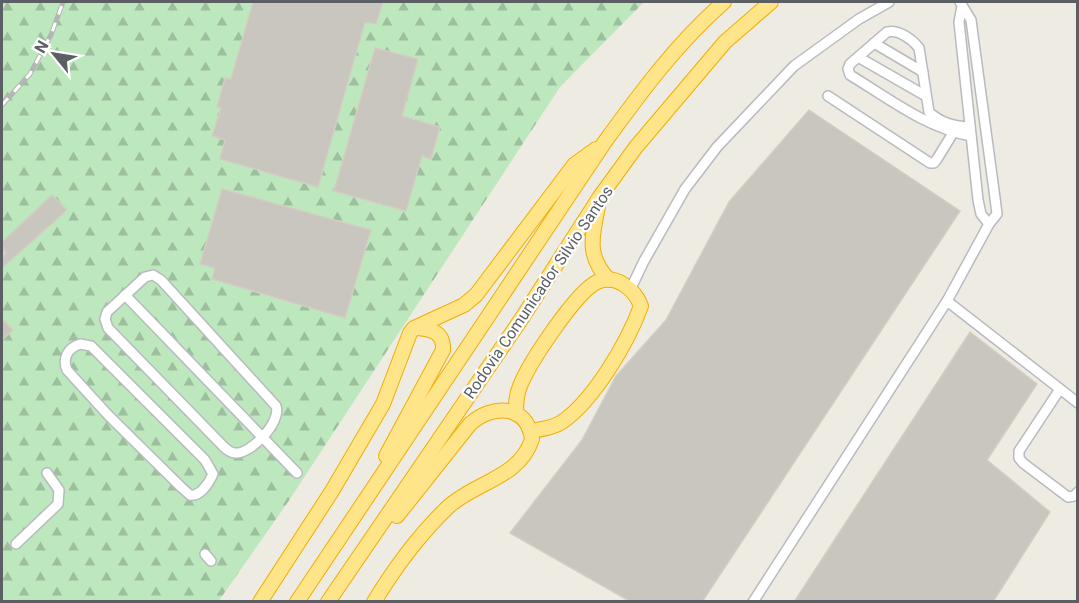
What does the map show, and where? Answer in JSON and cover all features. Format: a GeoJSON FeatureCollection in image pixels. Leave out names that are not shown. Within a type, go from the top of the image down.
{"type":"FeatureCollection","features":[{"type":"Feature","properties":{"kind":"highway","name":"Rodovia Comunicador Silvio Santos"},"geometry":{"type":"LineString","coordinates":[[297,602],[604,143],[658,70],[724,2]]}},
{"type":"Feature","properties":{"kind":"highway","name":"Rodovia Comunicador Silvio Santos"},"geometry":{"type":"LineString","coordinates":[[328,602],[522,318],[599,198],[664,113],[725,42],[771,2]]}},
{"type":"Feature","properties":{"kind":"highway"},"geometry":{"type":"LineString","coordinates":[[260,602],[332,491],[383,404],[406,339],[414,328],[464,305],[476,296],[574,165],[604,143]]}},
{"type":"Feature","properties":{"kind":"highway"},"geometry":{"type":"LineString","coordinates":[[599,198],[592,246],[597,265],[609,280]]}},
{"type":"Feature","properties":{"kind":"highway"},"geometry":{"type":"LineString","coordinates":[[516,414],[518,389],[523,378],[557,324],[586,290],[598,281],[609,280],[631,288],[641,306],[619,352],[596,386],[562,422],[548,428],[531,431]]}},
{"type":"Feature","properties":{"kind":"highway"},"geometry":{"type":"LineString","coordinates":[[369,494],[394,440],[443,350],[441,337],[437,333],[428,329],[414,328]]}},
{"type":"Feature","properties":{"kind":"highway"},"geometry":{"type":"LineString","coordinates":[[340,585],[453,448],[470,424],[479,416],[491,411],[503,410],[516,414],[525,421],[531,431],[532,439],[523,457],[506,472],[450,505],[427,530],[374,602]]}},
{"type":"Feature","properties":{"kind":"lane"},"geometry":{"type":"LineString","coordinates":[[631,288],[685,189],[717,147],[794,66],[859,19],[889,2]]}},
{"type":"Feature","properties":{"kind":"lane"},"geometry":{"type":"LineString","coordinates":[[961,4],[959,22],[970,131],[981,214],[989,224]]}},
{"type":"Feature","properties":{"kind":"lane"},"geometry":{"type":"LineString","coordinates":[[753,602],[947,301],[989,224],[997,214],[971,20],[961,4]]}},
{"type":"Feature","properties":{"kind":"lane"},"geometry":{"type":"LineString","coordinates":[[887,32],[897,32],[917,44],[929,112],[951,126],[970,131],[952,133],[926,122],[849,75],[850,64],[887,32]]}},
{"type":"Feature","properties":{"kind":"lane"},"geometry":{"type":"LineString","coordinates":[[874,43],[923,72]]}},
{"type":"Feature","properties":{"kind":"lane"},"geometry":{"type":"LineString","coordinates":[[858,57],[926,96]]}},
{"type":"Feature","properties":{"kind":"lane"},"geometry":{"type":"LineString","coordinates":[[828,96],[930,163],[934,163],[937,159],[952,133]]}},
{"type":"Feature","properties":{"kind":"lane"},"geometry":{"type":"LineString","coordinates":[[153,275],[158,277],[276,406],[278,416],[273,426],[250,448],[238,454],[231,453],[108,328],[105,319],[107,312],[124,295],[145,277],[153,275]]}},
{"type":"Feature","properties":{"kind":"lane"},"geometry":{"type":"LineString","coordinates":[[124,295],[297,473]]}},
{"type":"Feature","properties":{"kind":"lane"},"geometry":{"type":"LineString","coordinates":[[947,301],[1077,403]]}},
{"type":"Feature","properties":{"kind":"lane"},"geometry":{"type":"LineString","coordinates":[[80,344],[91,346],[188,442],[213,471],[210,481],[197,494],[190,495],[108,415],[67,370],[64,363],[71,348],[80,344]]}},
{"type":"Feature","properties":{"kind":"lane"},"geometry":{"type":"LineString","coordinates":[[1060,389],[1019,452],[1019,458],[1068,497],[1074,496],[1077,492]]}},
{"type":"Feature","properties":{"kind":"lane"},"geometry":{"type":"LineString","coordinates":[[16,544],[58,504],[59,490],[48,473]]}},
{"type":"Feature","properties":{"kind":"lane"},"geometry":{"type":"LineString","coordinates":[[288,602],[307,587]]}},
{"type":"Feature","properties":{"kind":"green space"},"geometry":{"type":"Polygon","coordinates":[[[2,2],[644,2],[560,87],[288,502],[218,602],[2,601],[2,2]]]}},
{"type":"Feature","properties":{"kind":"building"},"geometry":{"type":"Polygon","coordinates":[[[253,2],[383,2],[376,24],[365,22],[318,187],[220,159],[225,140],[212,136],[221,108],[217,107],[225,78],[231,79],[253,2]]]}},
{"type":"Feature","properties":{"kind":"building"},"geometry":{"type":"Polygon","coordinates":[[[375,48],[418,59],[402,116],[440,127],[431,159],[422,156],[406,211],[334,191],[375,48]]]}},
{"type":"Feature","properties":{"kind":"building"},"geometry":{"type":"Polygon","coordinates":[[[809,110],[960,211],[702,602],[631,602],[510,533],[582,440],[616,376],[666,320],[729,202],[809,110]]]}},
{"type":"Feature","properties":{"kind":"building"},"geometry":{"type":"Polygon","coordinates":[[[222,189],[371,230],[345,318],[212,279],[215,268],[200,264],[222,189]]]}},
{"type":"Feature","properties":{"kind":"building"},"geometry":{"type":"Polygon","coordinates":[[[52,195],[67,210],[2,268],[2,258],[6,253],[2,242],[52,195]]]}},
{"type":"Feature","properties":{"kind":"building"},"geometry":{"type":"Polygon","coordinates":[[[2,319],[13,330],[2,340],[2,319]]]}},
{"type":"Feature","properties":{"kind":"building"},"geometry":{"type":"Polygon","coordinates":[[[970,332],[1037,384],[987,460],[1050,512],[993,602],[794,602],[970,332]]]}},
{"type":"Feature","properties":{"kind":"railway"},"geometry":{"type":"LineString","coordinates":[[2,105],[30,74],[51,35],[63,2]]}}]}
